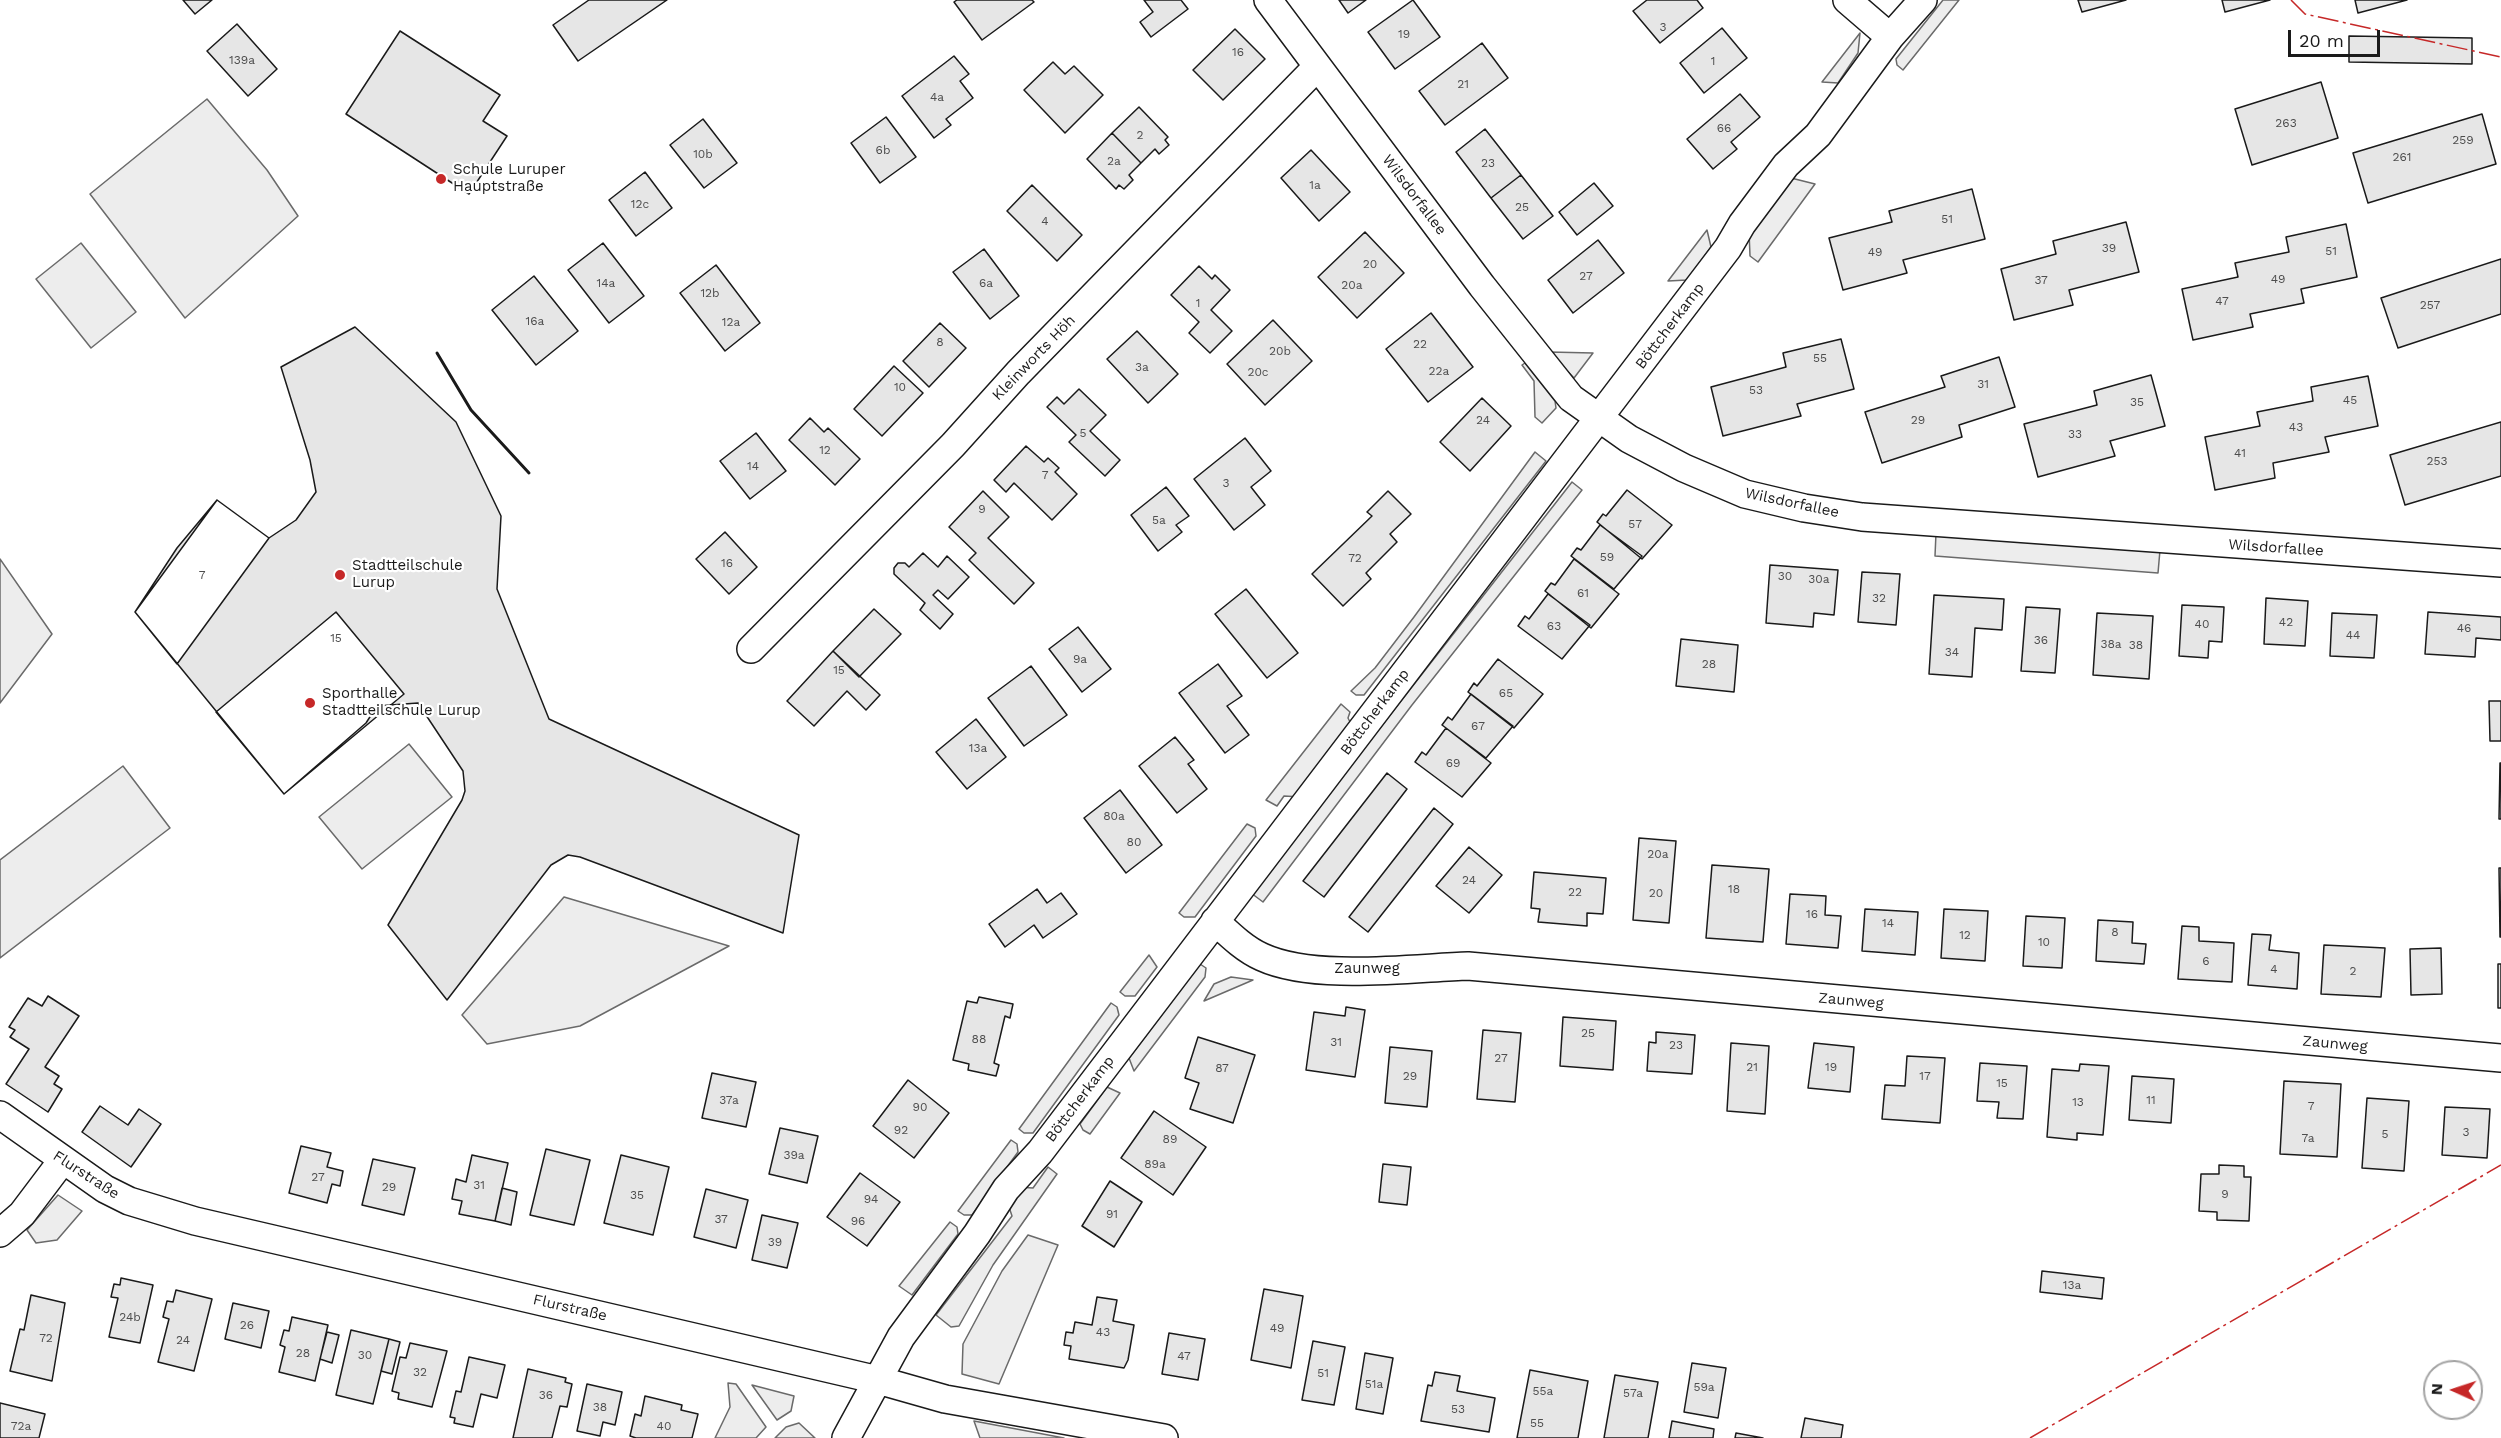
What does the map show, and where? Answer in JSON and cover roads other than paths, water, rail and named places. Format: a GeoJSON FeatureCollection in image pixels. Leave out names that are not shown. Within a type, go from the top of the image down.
{"type":"FeatureCollection","features":[{"type":"Feature","properties":{"kind":"street","name":"Wilsdorfallee"},"geometry":{"type":"LineString","coordinates":[[1268,0],[1517,331],[1571,398],[1629,439],[1684,468],[1744,494],[1804,508],[1862,517],[2501,563]]}},
{"type":"Feature","properties":{"kind":"street"},"geometry":{"type":"LineString","coordinates":[[1847,0],[1890,37]]}},
{"type":"Feature","properties":{"kind":"street","name":"Böttcherkamp"},"geometry":{"type":"LineString","coordinates":[[846,1438],[901,1337],[977,1234],[1006,1190],[1046,1144],[1600,419],[1728,248],[1742,224],[1786,165],[1818,135],[1890,37],[1923,0]]}},
{"type":"Feature","properties":{"kind":"street","name":"Kleinworts Höh"},"geometry":{"type":"LineString","coordinates":[[750,648],[953,445],[1018,373],[1317,67]]}},
{"type":"Feature","properties":{"kind":"street","name":"Zaunweg"},"geometry":{"type":"LineString","coordinates":[[1215,921],[1259,956],[1286,965],[1357,970],[1468,966],[2501,1058]]}},
{"type":"Feature","properties":{"kind":"street","name":"Flurstraße"},"geometry":{"type":"LineString","coordinates":[[0,1115],[62,1161],[105,1189],[129,1201],[195,1221],[878,1380],[945,1399],[1164,1438]]}},
{"type":"Feature","properties":{"kind":"street"},"geometry":{"type":"LineString","coordinates":[[0,1233],[22,1214],[62,1161]]}},
{"type":"Feature","properties":{"kind":"place","name":"Schule Luruper Hauptstraße"},"geometry":{"type":"Point","coordinates":[441,179]}},
{"type":"Feature","properties":{"kind":"place","name":"Stadtteilschule Lurup"},"geometry":{"type":"Point","coordinates":[340,575]}},
{"type":"Feature","properties":{"kind":"place","name":"Sporthalle Stadtteilschule Lurup"},"geometry":{"type":"Point","coordinates":[310,703]}}]}
